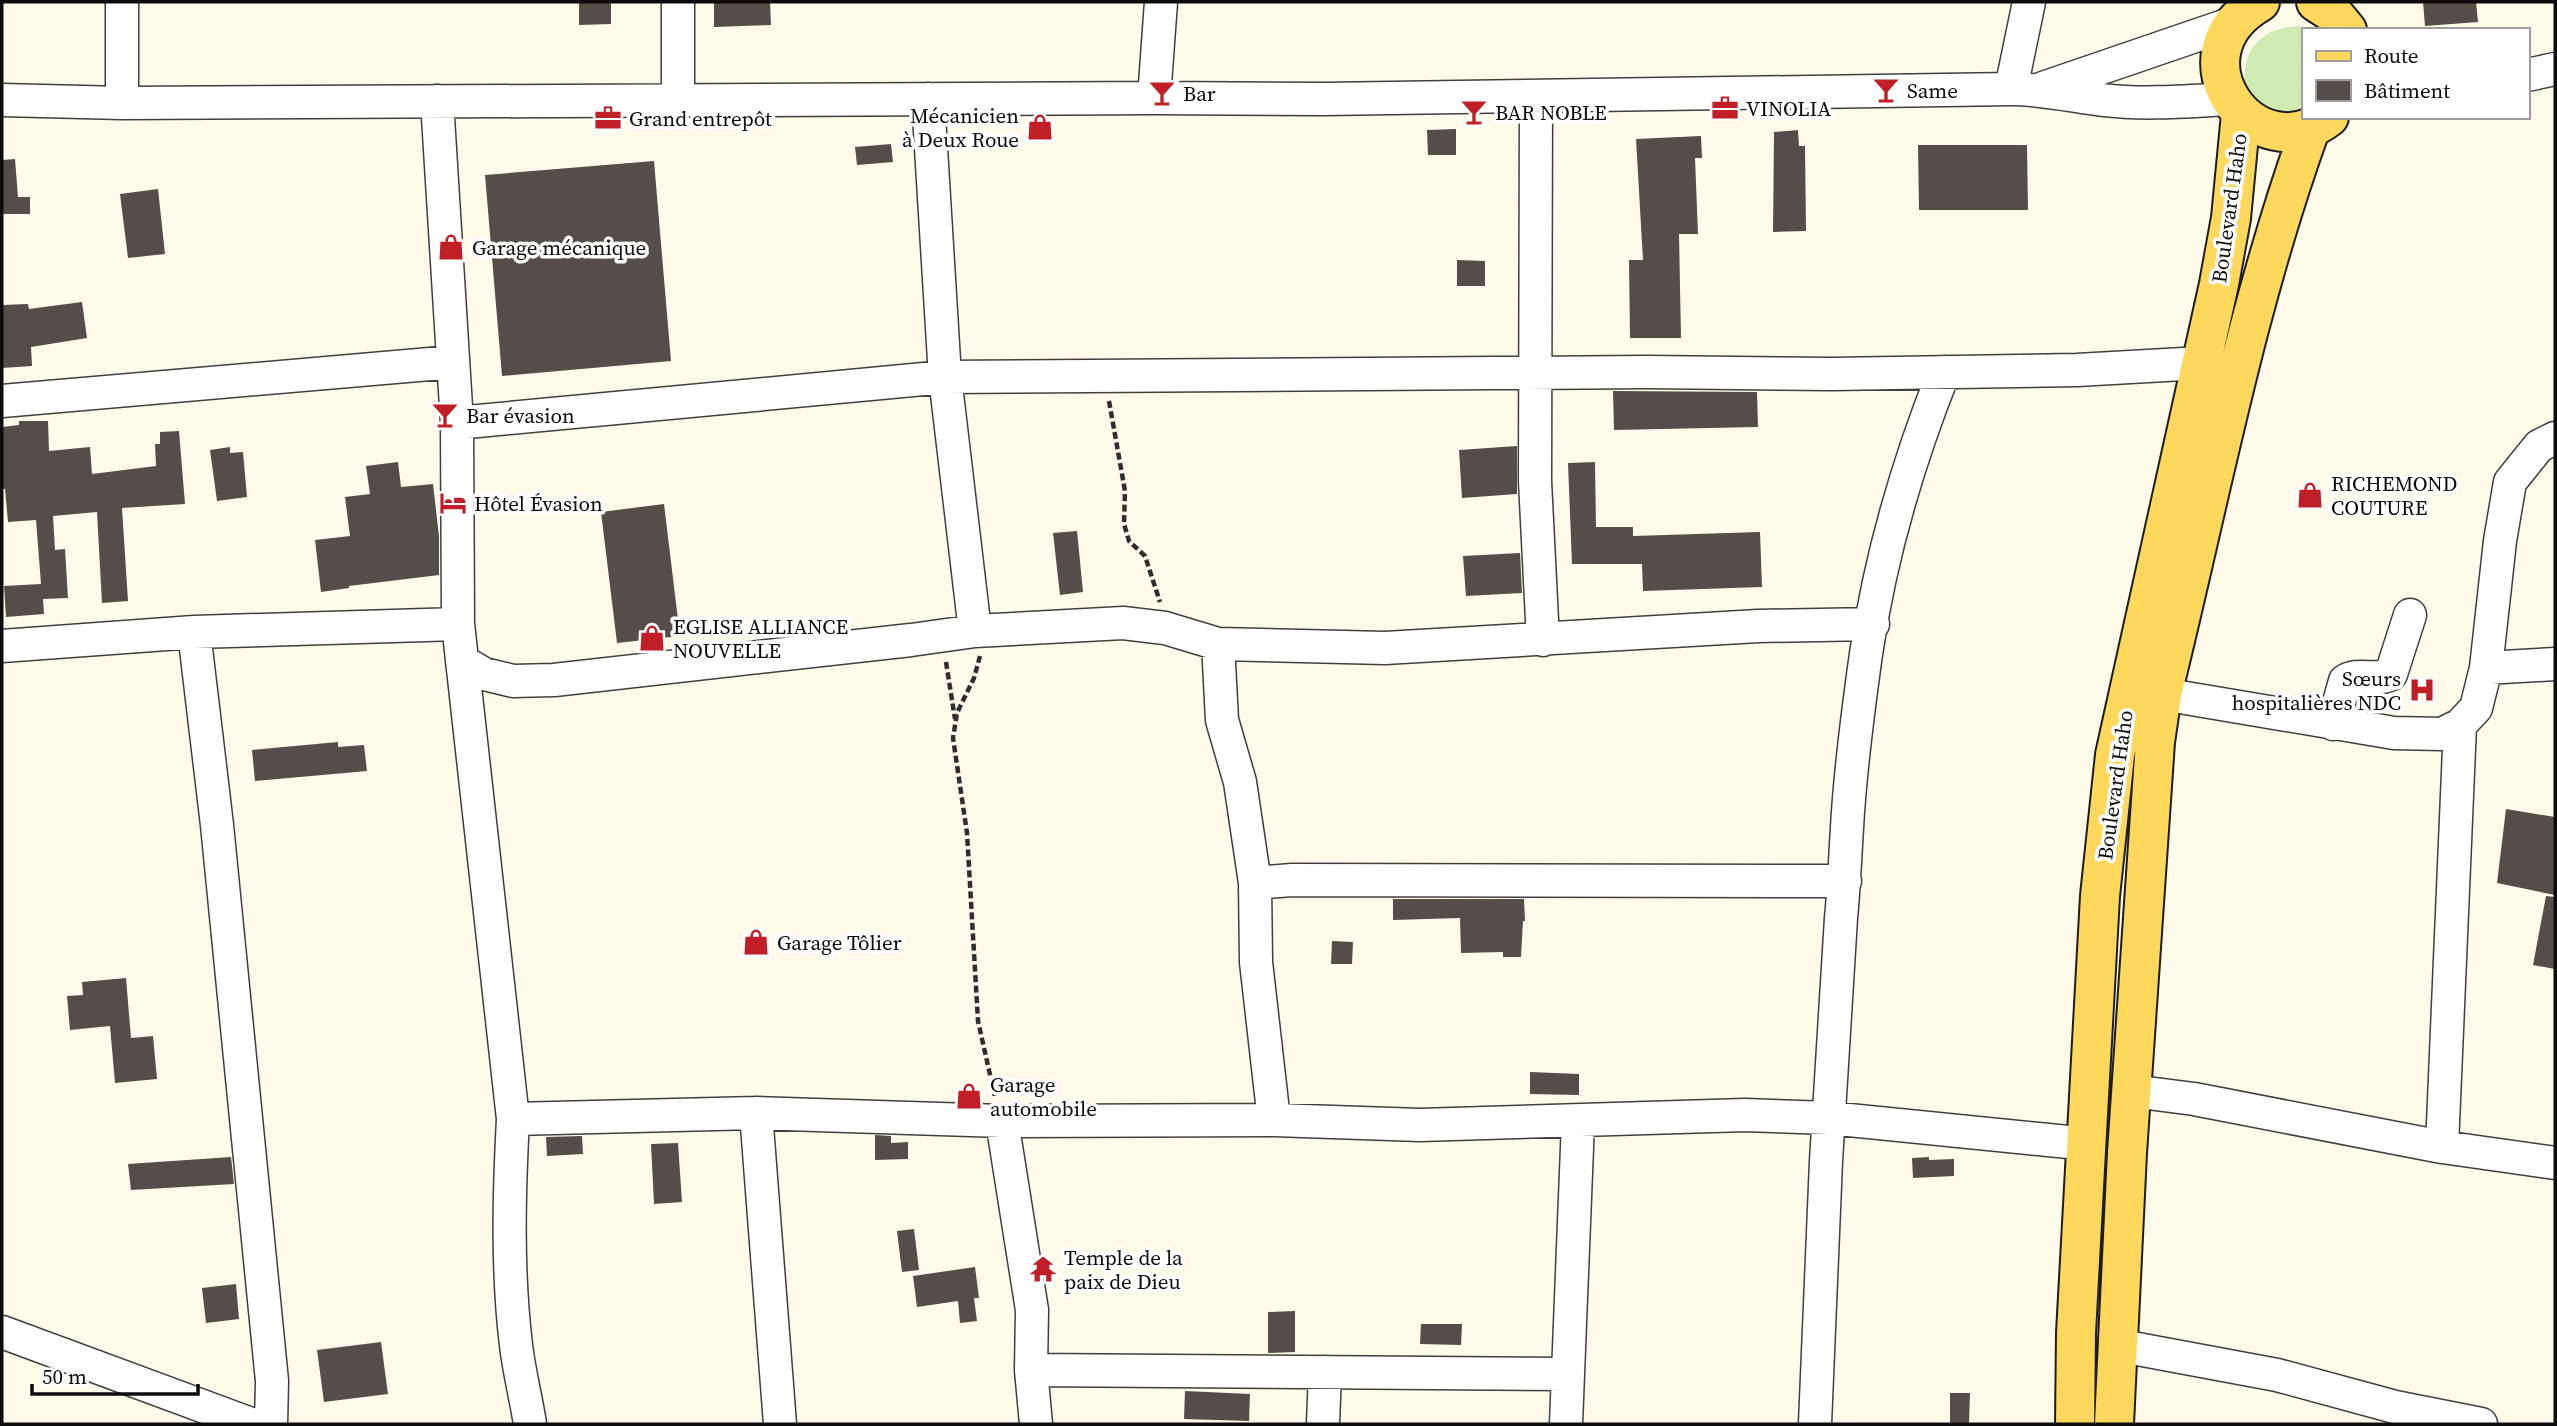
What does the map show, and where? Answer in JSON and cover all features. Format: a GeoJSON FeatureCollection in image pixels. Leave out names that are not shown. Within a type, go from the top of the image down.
{"type":"FeatureCollection","features":[{"type":"Feature","properties":{"kind":"main road"},"geometry":{"type":"LineString","coordinates":[[2246,13],[2226,35],[2220,61],[2220,74],[2235,107],[2257,124],[2275,130],[2293,131],[2320,122]]}},
{"type":"Feature","properties":{"kind":"main road","name":"Boulevard Haho"},"geometry":{"type":"LineString","coordinates":[[2075,1424],[2076,1333],[2100,896],[2115,755],[2231,218],[2235,107]]}},
{"type":"Feature","properties":{"kind":"main road","name":"Boulevard Haho"},"geometry":{"type":"LineString","coordinates":[[2114,1424],[2116,1345],[2155,741],[2162,694],[2242,354],[2286,196],[2320,122]]}},
{"type":"Feature","properties":{"kind":"street"},"geometry":{"type":"LineString","coordinates":[[122,2],[122,103]]}},
{"type":"Feature","properties":{"kind":"street"},"geometry":{"type":"LineString","coordinates":[[678,2],[678,102]]}},
{"type":"Feature","properties":{"kind":"street"},"geometry":{"type":"LineString","coordinates":[[1154,98],[1161,2]]}},
{"type":"Feature","properties":{"kind":"street"},"geometry":{"type":"LineString","coordinates":[[2025,89],[2029,2]]}},
{"type":"Feature","properties":{"kind":"street"},"geometry":{"type":"LineString","coordinates":[[2025,89],[2246,13]]}},
{"type":"Feature","properties":{"kind":"street"},"geometry":{"type":"LineString","coordinates":[[2529,60],[2555,62]]}},
{"type":"Feature","properties":{"kind":"street"},"geometry":{"type":"LineString","coordinates":[[2529,75],[2555,69]]}},
{"type":"Feature","properties":{"kind":"street"},"geometry":{"type":"LineString","coordinates":[[2,100],[122,103],[1324,99],[2025,89],[2105,100],[2235,107]]}},
{"type":"Feature","properties":{"kind":"street"},"geometry":{"type":"LineString","coordinates":[[1536,96],[1535,481],[1543,640]]}},
{"type":"Feature","properties":{"kind":"street"},"geometry":{"type":"LineString","coordinates":[[928,99],[945,377],[975,631]]}},
{"type":"Feature","properties":{"kind":"street"},"geometry":{"type":"LineString","coordinates":[[437,101],[457,423],[457,624],[513,1119],[509,1191],[510,1275],[516,1346],[530,1424]]}},
{"type":"Feature","properties":{"kind":"street"},"geometry":{"type":"LineString","coordinates":[[2,401],[453,362]]}},
{"type":"Feature","properties":{"kind":"street"},"geometry":{"type":"LineString","coordinates":[[457,423],[945,377],[1944,372],[2077,370],[2201,362]]}},
{"type":"Feature","properties":{"kind":"street"},"geometry":{"type":"LineString","coordinates":[[1815,1424],[1841,918],[1847,829],[1867,651],[1879,584],[1897,512],[1924,421],[1944,372]]}},
{"type":"Feature","properties":{"kind":"street"},"geometry":{"type":"LineString","coordinates":[[2162,694],[2394,733],[2442,734],[2460,725],[2476,708],[2486,668],[2497,564],[2510,482],[2539,446],[2555,438]]}},
{"type":"Feature","properties":{"kind":"street"},"geometry":{"type":"LineString","coordinates":[[2333,723],[2344,681],[2349,677],[2375,678],[2391,674],[2410,615]]}},
{"type":"Feature","properties":{"kind":"street"},"geometry":{"type":"LineString","coordinates":[[462,661],[484,674],[513,681],[554,680],[768,657],[939,634],[1124,623],[1166,628],[1218,644],[1385,648],[1758,626],[1873,624]]}},
{"type":"Feature","properties":{"kind":"street"},"geometry":{"type":"LineString","coordinates":[[2,646],[194,632],[457,624]]}},
{"type":"Feature","properties":{"kind":"street"},"geometry":{"type":"LineString","coordinates":[[194,632],[272,1381],[271,1424]]}},
{"type":"Feature","properties":{"kind":"street"},"geometry":{"type":"LineString","coordinates":[[1218,644],[1222,720],[1240,782],[1255,883],[1256,962],[1274,1120]]}},
{"type":"Feature","properties":{"kind":"street"},"geometry":{"type":"LineString","coordinates":[[2486,668],[2555,664]]}},
{"type":"Feature","properties":{"kind":"street"},"geometry":{"type":"LineString","coordinates":[[2442,1147],[2460,725]]}},
{"type":"Feature","properties":{"kind":"street"},"geometry":{"type":"LineString","coordinates":[[1255,883],[1292,880],[1845,881]]}},
{"type":"Feature","properties":{"kind":"street"},"geometry":{"type":"LineString","coordinates":[[2132,1091],[2194,1099],[2442,1147],[2555,1163]]}},
{"type":"Feature","properties":{"kind":"street"},"geometry":{"type":"LineString","coordinates":[[513,1119],[755,1113],[1002,1121],[1274,1120],[1420,1125],[1745,1115],[1829,1118],[2088,1144]]}},
{"type":"Feature","properties":{"kind":"street"},"geometry":{"type":"LineString","coordinates":[[755,1113],[780,1424]]}},
{"type":"Feature","properties":{"kind":"street"},"geometry":{"type":"LineString","coordinates":[[1002,1121],[1032,1310],[1031,1370],[1036,1424]]}},
{"type":"Feature","properties":{"kind":"street"},"geometry":{"type":"LineString","coordinates":[[1566,1424],[1578,1122]]}},
{"type":"Feature","properties":{"kind":"street"},"geometry":{"type":"LineString","coordinates":[[2,1332],[251,1424]]}},
{"type":"Feature","properties":{"kind":"street"},"geometry":{"type":"LineString","coordinates":[[2116,1345],[2277,1375],[2395,1407],[2481,1424]]}},
{"type":"Feature","properties":{"kind":"street"},"geometry":{"type":"LineString","coordinates":[[1031,1370],[1567,1374]]}},
{"type":"Feature","properties":{"kind":"street"},"geometry":{"type":"LineString","coordinates":[[1323,1424],[1325,1372]]}},
{"type":"Feature","properties":{"kind":"path"},"geometry":{"type":"LineString","coordinates":[[1106,376],[1125,491],[1124,524],[1129,541],[1145,556],[1151,570],[1166,628]]}},
{"type":"Feature","properties":{"kind":"path"},"geometry":{"type":"LineString","coordinates":[[975,631],[980,655],[974,678],[957,713],[953,738],[967,834],[978,1021],[1002,1121]]}},
{"type":"Feature","properties":{"kind":"path"},"geometry":{"type":"LineString","coordinates":[[939,634],[955,723]]}},
{"type":"Feature","properties":{"kind":"green space"},"geometry":{"type":"Polygon","coordinates":[[[2300,26],[2304,28],[2302,28],[2302,117],[2263,111],[2246,88],[2245,68],[2253,47],[2265,35],[2300,26]]]}},
{"type":"Feature","properties":{"kind":"building"},"geometry":{"type":"Polygon","coordinates":[[[579,2],[611,2],[611,24],[579,25],[579,2]]]}},
{"type":"Feature","properties":{"kind":"building"},"geometry":{"type":"Polygon","coordinates":[[[714,2],[770,2],[771,25],[714,27],[714,2]]]}},
{"type":"Feature","properties":{"kind":"building"},"geometry":{"type":"Polygon","coordinates":[[[2423,2],[2476,2],[2478,22],[2425,26],[2423,2]]]}},
{"type":"Feature","properties":{"kind":"building"},"geometry":{"type":"Polygon","coordinates":[[[1456,129],[1456,155],[1428,155],[1427,130],[1456,129]]]}},
{"type":"Feature","properties":{"kind":"building"},"geometry":{"type":"Polygon","coordinates":[[[1798,130],[1799,146],[1805,146],[1806,231],[1773,232],[1774,132],[1798,130]]]}},
{"type":"Feature","properties":{"kind":"building"},"geometry":{"type":"Polygon","coordinates":[[[1701,136],[1702,158],[1695,158],[1698,234],[1679,234],[1681,338],[1630,338],[1629,260],[1643,260],[1636,139],[1701,136]]]}},
{"type":"Feature","properties":{"kind":"building"},"geometry":{"type":"Polygon","coordinates":[[[891,144],[893,162],[857,165],[855,147],[891,144]]]}},
{"type":"Feature","properties":{"kind":"building"},"geometry":{"type":"Polygon","coordinates":[[[1918,145],[2027,145],[2028,210],[1919,210],[1918,145]]]}},
{"type":"Feature","properties":{"kind":"building"},"geometry":{"type":"Polygon","coordinates":[[[15,159],[18,197],[30,197],[30,214],[2,214],[2,160],[15,159]]]}},
{"type":"Feature","properties":{"kind":"building"},"geometry":{"type":"Polygon","coordinates":[[[654,161],[671,361],[502,376],[485,175],[654,161]]]}},
{"type":"Feature","properties":{"kind":"building"},"geometry":{"type":"Polygon","coordinates":[[[158,189],[165,254],[128,258],[120,194],[158,189]]]}},
{"type":"Feature","properties":{"kind":"building"},"geometry":{"type":"Polygon","coordinates":[[[1457,260],[1485,261],[1485,286],[1457,286],[1457,260]]]}},
{"type":"Feature","properties":{"kind":"building"},"geometry":{"type":"Polygon","coordinates":[[[82,302],[87,338],[31,347],[32,366],[2,368],[2,305],[28,304],[29,309],[82,302]]]}},
{"type":"Feature","properties":{"kind":"building"},"geometry":{"type":"Polygon","coordinates":[[[1613,391],[1757,392],[1758,427],[1614,430],[1613,391]]]}},
{"type":"Feature","properties":{"kind":"building"},"geometry":{"type":"Polygon","coordinates":[[[19,421],[48,421],[49,451],[90,447],[92,474],[156,466],[155,444],[160,444],[160,432],[179,431],[185,504],[122,508],[128,601],[102,603],[97,512],[53,516],[55,550],[65,549],[68,598],[43,599],[44,614],[6,617],[4,586],[41,584],[36,520],[8,522],[5,489],[2,489],[2,427],[19,425],[19,421]]]}},
{"type":"Feature","properties":{"kind":"building"},"geometry":{"type":"Polygon","coordinates":[[[1517,446],[1517,494],[1462,498],[1459,450],[1517,446]]]}},
{"type":"Feature","properties":{"kind":"building"},"geometry":{"type":"Polygon","coordinates":[[[230,447],[230,453],[243,452],[247,497],[217,501],[210,450],[230,447]]]}},
{"type":"Feature","properties":{"kind":"building"},"geometry":{"type":"Polygon","coordinates":[[[398,462],[401,487],[433,484],[439,536],[439,575],[321,592],[315,540],[350,536],[345,497],[370,494],[366,466],[398,462]]]}},
{"type":"Feature","properties":{"kind":"building"},"geometry":{"type":"Polygon","coordinates":[[[1595,462],[1596,527],[1633,527],[1633,536],[1760,532],[1762,587],[1643,591],[1642,564],[1572,564],[1568,463],[1595,462]]]}},
{"type":"Feature","properties":{"kind":"building"},"geometry":{"type":"Polygon","coordinates":[[[664,504],[680,636],[617,643],[601,512],[664,504]]]}},
{"type":"Feature","properties":{"kind":"building"},"geometry":{"type":"Polygon","coordinates":[[[1077,531],[1083,592],[1060,595],[1053,533],[1077,531]]]}},
{"type":"Feature","properties":{"kind":"building"},"geometry":{"type":"Polygon","coordinates":[[[1520,553],[1522,593],[1466,596],[1463,556],[1520,553]]]}},
{"type":"Feature","properties":{"kind":"building"},"geometry":{"type":"Polygon","coordinates":[[[338,742],[338,747],[364,745],[367,771],[255,781],[252,750],[338,742]]]}},
{"type":"Feature","properties":{"kind":"building"},"geometry":{"type":"Polygon","coordinates":[[[2506,809],[2555,817],[2555,895],[2497,883],[2506,809]]]}},
{"type":"Feature","properties":{"kind":"building"},"geometry":{"type":"Polygon","coordinates":[[[2546,896],[2555,897],[2555,969],[2533,965],[2546,896]]]}},
{"type":"Feature","properties":{"kind":"building"},"geometry":{"type":"Polygon","coordinates":[[[1393,899],[1524,899],[1525,921],[1521,957],[1503,957],[1503,952],[1461,953],[1460,918],[1393,920],[1393,899]]]}},
{"type":"Feature","properties":{"kind":"building"},"geometry":{"type":"Polygon","coordinates":[[[1332,941],[1353,942],[1352,964],[1331,964],[1332,941]]]}},
{"type":"Feature","properties":{"kind":"building"},"geometry":{"type":"Polygon","coordinates":[[[126,978],[131,1038],[153,1036],[157,1079],[115,1083],[110,1026],[70,1030],[67,996],[83,995],[82,982],[126,978]]]}},
{"type":"Feature","properties":{"kind":"building"},"geometry":{"type":"Polygon","coordinates":[[[1530,1072],[1579,1074],[1579,1095],[1530,1094],[1530,1072]]]}},
{"type":"Feature","properties":{"kind":"building"},"geometry":{"type":"Polygon","coordinates":[[[875,1135],[891,1136],[891,1143],[908,1142],[908,1159],[875,1160],[875,1135]]]}},
{"type":"Feature","properties":{"kind":"building"},"geometry":{"type":"Polygon","coordinates":[[[582,1136],[583,1154],[547,1156],[546,1137],[582,1136]]]}},
{"type":"Feature","properties":{"kind":"building"},"geometry":{"type":"Polygon","coordinates":[[[678,1143],[682,1202],[654,1204],[651,1144],[678,1143]]]}},
{"type":"Feature","properties":{"kind":"building"},"geometry":{"type":"Polygon","coordinates":[[[231,1157],[234,1184],[131,1190],[128,1164],[231,1157]]]}},
{"type":"Feature","properties":{"kind":"building"},"geometry":{"type":"Polygon","coordinates":[[[1929,1157],[1929,1160],[1954,1159],[1954,1176],[1913,1178],[1912,1158],[1929,1157]]]}},
{"type":"Feature","properties":{"kind":"building"},"geometry":{"type":"Polygon","coordinates":[[[914,1229],[919,1270],[902,1272],[897,1231],[914,1229]]]}},
{"type":"Feature","properties":{"kind":"building"},"geometry":{"type":"Polygon","coordinates":[[[975,1267],[979,1298],[974,1298],[977,1321],[960,1323],[958,1301],[917,1307],[913,1276],[975,1267]]]}},
{"type":"Feature","properties":{"kind":"building"},"geometry":{"type":"Polygon","coordinates":[[[236,1284],[239,1319],[206,1323],[202,1288],[236,1284]]]}},
{"type":"Feature","properties":{"kind":"building"},"geometry":{"type":"Polygon","coordinates":[[[1295,1311],[1295,1352],[1268,1353],[1268,1312],[1295,1311]]]}},
{"type":"Feature","properties":{"kind":"building"},"geometry":{"type":"Polygon","coordinates":[[[1421,1324],[1462,1324],[1461,1345],[1420,1344],[1421,1324]]]}},
{"type":"Feature","properties":{"kind":"building"},"geometry":{"type":"Polygon","coordinates":[[[381,1342],[388,1394],[324,1402],[317,1350],[381,1342]]]}},
{"type":"Feature","properties":{"kind":"building"},"geometry":{"type":"Polygon","coordinates":[[[1185,1391],[1250,1394],[1249,1421],[1184,1419],[1185,1391]]]}},
{"type":"Feature","properties":{"kind":"building"},"geometry":{"type":"Polygon","coordinates":[[[1950,1393],[1970,1393],[1969,1424],[1950,1424],[1950,1393]]]}},
{"type":"Feature","properties":{"kind":"place","name":"Same"},"geometry":{"type":"Point","coordinates":[1886,90]}},
{"type":"Feature","properties":{"kind":"place","name":"Bar"},"geometry":{"type":"Point","coordinates":[1162,93]}},
{"type":"Feature","properties":{"kind":"place","name":"VINOLIA"},"geometry":{"type":"Point","coordinates":[1725,108]}},
{"type":"Feature","properties":{"kind":"place","name":"BAR NOBLE"},"geometry":{"type":"Point","coordinates":[1474,112]}},
{"type":"Feature","properties":{"kind":"place","name":"Grand entrepôt"},"geometry":{"type":"Point","coordinates":[608,118]}},
{"type":"Feature","properties":{"kind":"place","name":"Mécanicien à Deux Roue"},"geometry":{"type":"Point","coordinates":[1040,127]}},
{"type":"Feature","properties":{"kind":"place","name":"Garage mécanique"},"geometry":{"type":"Point","coordinates":[451,247]}},
{"type":"Feature","properties":{"kind":"place","name":"Bar évasion"},"geometry":{"type":"Point","coordinates":[445,415]}},
{"type":"Feature","properties":{"kind":"place","name":"RICHEMOND COUTURE"},"geometry":{"type":"Point","coordinates":[2310,495]}},
{"type":"Feature","properties":{"kind":"place","name":"Hôtel Évasion"},"geometry":{"type":"Point","coordinates":[453,503]}},
{"type":"Feature","properties":{"kind":"place","name":"EGLISE ALLIANCE NOUVELLE"},"geometry":{"type":"Point","coordinates":[652,638]}},
{"type":"Feature","properties":{"kind":"place","name":"Sœurs hospitalières NDC"},"geometry":{"type":"Point","coordinates":[2422,690]}},
{"type":"Feature","properties":{"kind":"place","name":"Garage Tôlier"},"geometry":{"type":"Point","coordinates":[756,942]}},
{"type":"Feature","properties":{"kind":"place","name":"Garage automobile"},"geometry":{"type":"Point","coordinates":[969,1096]}},
{"type":"Feature","properties":{"kind":"place","name":"Temple de la paix de Dieu"},"geometry":{"type":"Point","coordinates":[1043,1269]}}]}
